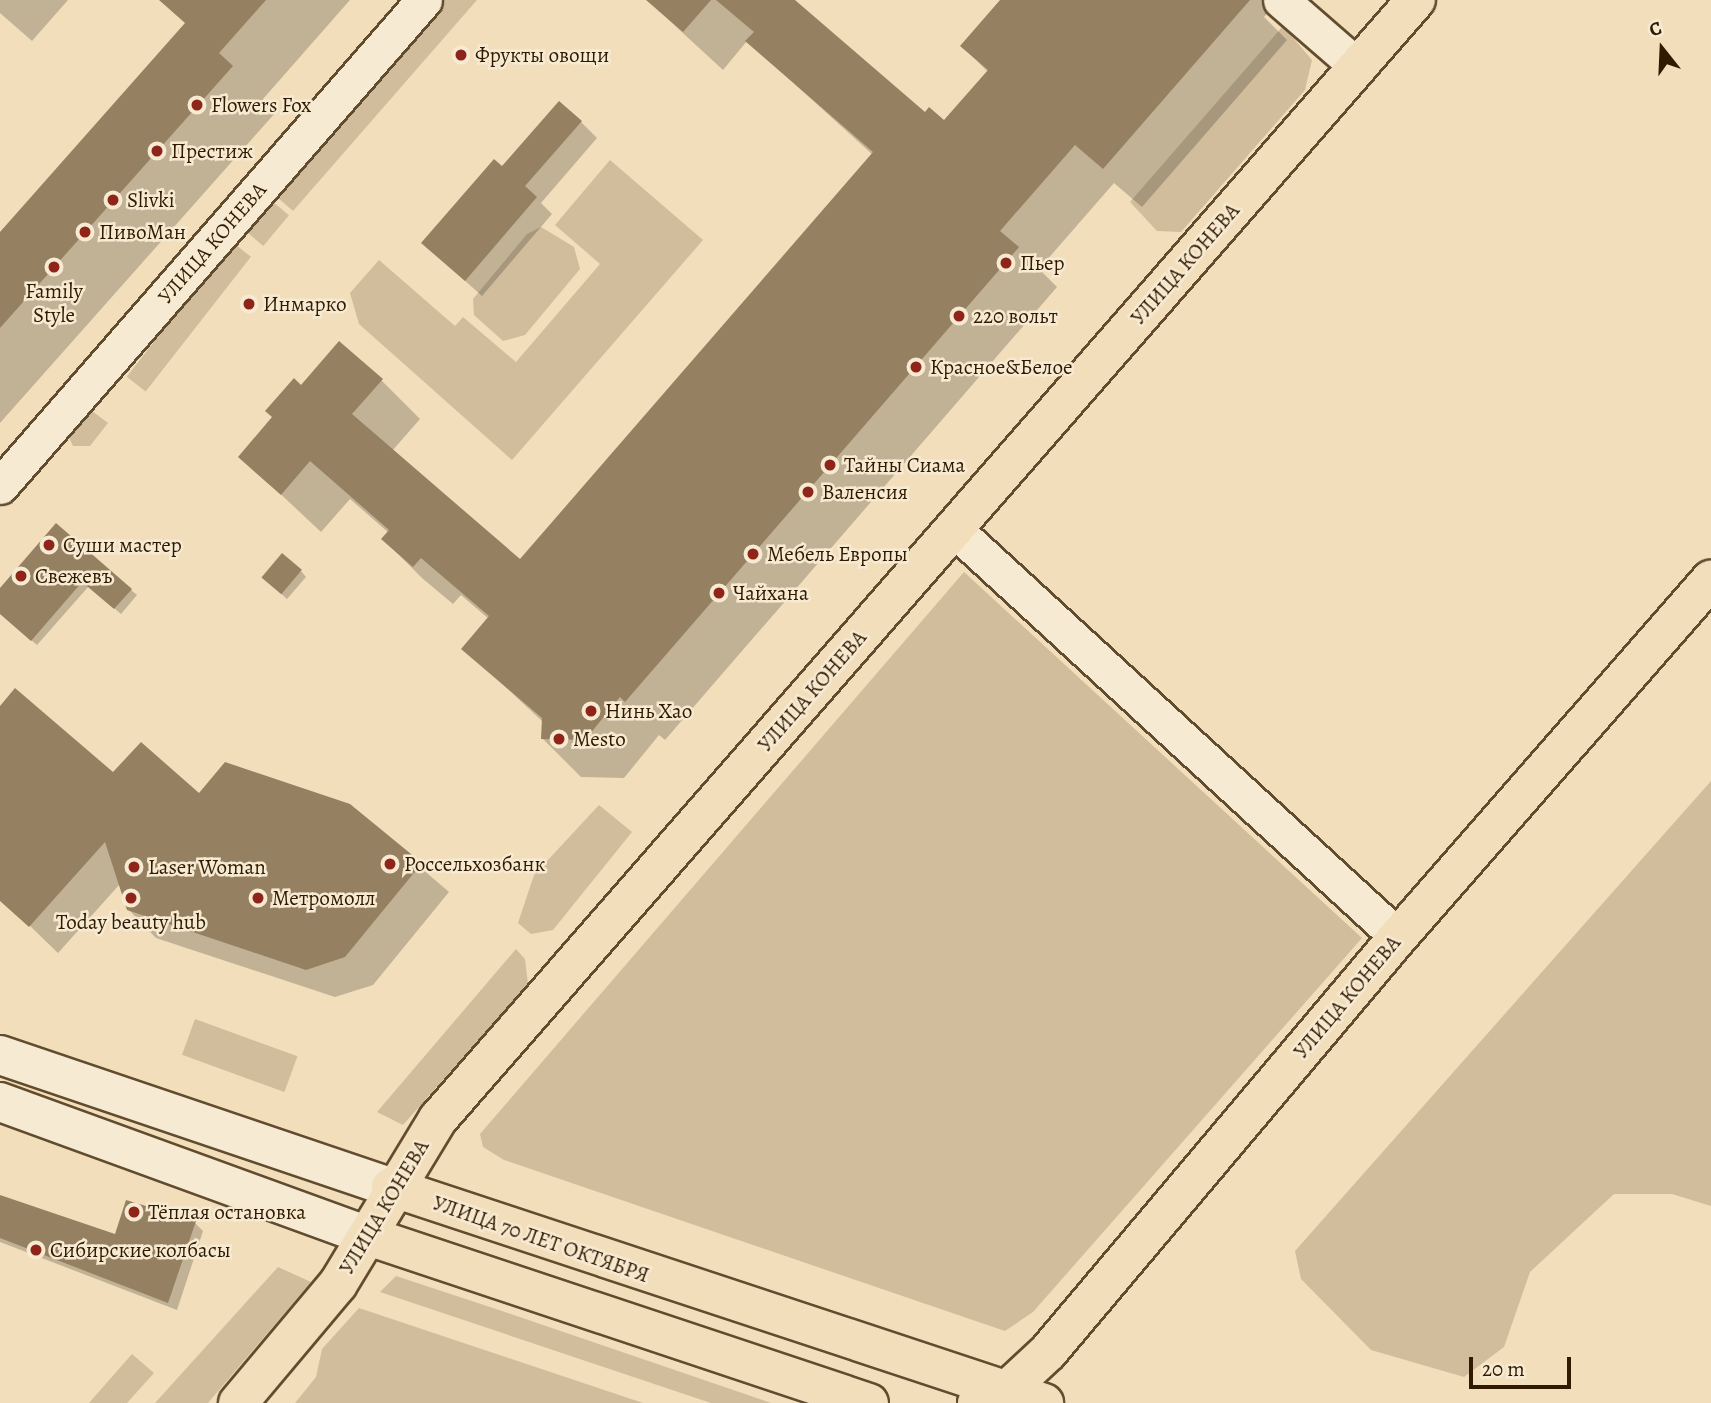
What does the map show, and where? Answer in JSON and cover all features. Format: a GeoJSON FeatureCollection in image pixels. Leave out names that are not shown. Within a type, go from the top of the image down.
{"type":"FeatureCollection","features":[{"type":"Feature","properties":{"kind":"main road","name":"УЛИЦА КОНЕВА"},"geometry":{"type":"LineString","coordinates":[[238,1403],[338,1284],[368,1236],[391,1187],[438,1119],[1416,0]]}},
{"type":"Feature","properties":{"kind":"main road","name":"УЛИЦА КОНЕВА"},"geometry":{"type":"LineString","coordinates":[[991,1398],[1048,1352],[1398,937],[1711,580]]}},
{"type":"Feature","properties":{"kind":"main road","name":"УЛИЦА 70 ЛЕТ ОКТЯБРЯ"},"geometry":{"type":"LineString","coordinates":[[0,1055],[391,1187],[991,1398],[1044,1403]]}},
{"type":"Feature","properties":{"kind":"main road"},"geometry":{"type":"LineString","coordinates":[[0,1102],[368,1236],[869,1403]]}},
{"type":"Feature","properties":{"kind":"street","name":"УЛИЦА КОНЕВА"},"geometry":{"type":"LineString","coordinates":[[0,486],[424,0]]}},
{"type":"Feature","properties":{"kind":"street"},"geometry":{"type":"LineString","coordinates":[[1281,0],[1358,67]]}},
{"type":"Feature","properties":{"kind":"street"},"geometry":{"type":"LineString","coordinates":[[954,529],[1398,937]]}},
{"type":"Feature","properties":{"kind":"shaded area"},"geometry":{"type":"Polygon","coordinates":[[[441,0],[477,0],[293,211],[270,191],[441,0]]]}},
{"type":"Feature","properties":{"kind":"shaded area"},"geometry":{"type":"Polygon","coordinates":[[[1283,26],[1312,60],[1305,90],[1181,232],[1157,231],[1130,202],[1283,26]]]}},
{"type":"Feature","properties":{"kind":"shaded area"},"geometry":{"type":"Polygon","coordinates":[[[610,160],[703,240],[512,460],[359,324],[350,293],[379,260],[455,326],[463,317],[516,362],[600,264],[555,225],[610,160]]]}},
{"type":"Feature","properties":{"kind":"shaded area"},"geometry":{"type":"Polygon","coordinates":[[[266,196],[289,215],[263,246],[240,227],[266,196]]]}},
{"type":"Feature","properties":{"kind":"shaded area"},"geometry":{"type":"Polygon","coordinates":[[[541,227],[574,247],[580,269],[525,335],[503,341],[474,315],[473,299],[527,234],[541,227]]]}},
{"type":"Feature","properties":{"kind":"shaded area"},"geometry":{"type":"Polygon","coordinates":[[[232,242],[251,257],[146,392],[127,377],[232,242]]]}},
{"type":"Feature","properties":{"kind":"shaded area"},"geometry":{"type":"Polygon","coordinates":[[[92,411],[108,423],[90,446],[73,446],[67,433],[92,411]]]}},
{"type":"Feature","properties":{"kind":"shaded area"},"geometry":{"type":"Polygon","coordinates":[[[964,572],[1362,938],[1033,1312],[1005,1331],[504,1160],[483,1147],[480,1134],[964,572]]]}},
{"type":"Feature","properties":{"kind":"shaded area"},"geometry":{"type":"Polygon","coordinates":[[[1711,781],[1711,1206],[1672,1194],[1614,1194],[1530,1272],[1504,1347],[1464,1377],[1371,1350],[1301,1279],[1295,1251],[1711,781]]]}},
{"type":"Feature","properties":{"kind":"shaded area"},"geometry":{"type":"Polygon","coordinates":[[[599,805],[632,832],[553,930],[531,934],[518,923],[534,875],[599,805]]]}},
{"type":"Feature","properties":{"kind":"shaded area"},"geometry":{"type":"Polygon","coordinates":[[[516,949],[525,959],[528,984],[403,1125],[377,1112],[516,949]]]}},
{"type":"Feature","properties":{"kind":"shaded area"},"geometry":{"type":"Polygon","coordinates":[[[195,1019],[297,1056],[284,1092],[182,1055],[195,1019]]]}},
{"type":"Feature","properties":{"kind":"shaded area"},"geometry":{"type":"Polygon","coordinates":[[[278,1267],[311,1282],[208,1403],[155,1403],[278,1267]]]}},
{"type":"Feature","properties":{"kind":"shaded area"},"geometry":{"type":"Polygon","coordinates":[[[396,1276],[771,1403],[711,1403],[380,1292],[396,1276]]]}},
{"type":"Feature","properties":{"kind":"shaded area"},"geometry":{"type":"Polygon","coordinates":[[[359,1308],[643,1403],[295,1403],[316,1377],[322,1349],[359,1308]]]}},
{"type":"Feature","properties":{"kind":"shaded area"},"geometry":{"type":"Polygon","coordinates":[[[132,1354],[154,1373],[127,1403],[89,1403],[132,1354]]]}},
{"type":"Feature","properties":{"kind":"building"},"geometry":{"type":"Polygon","coordinates":[[[159,0],[266,0],[219,53],[233,66],[0,328],[0,232],[185,23],[159,0]]]}},
{"type":"Feature","properties":{"kind":"building"},"geometry":{"type":"Polygon","coordinates":[[[646,0],[711,0],[683,32],[646,0]]]}},
{"type":"Feature","properties":{"kind":"building"},"geometry":{"type":"Polygon","coordinates":[[[716,0],[795,0],[925,112],[929,107],[944,120],[988,70],[960,46],[1000,0],[1250,0],[1103,169],[1075,145],[1000,231],[1019,247],[625,702],[620,697],[585,740],[541,739],[542,718],[461,649],[489,616],[421,558],[413,567],[381,539],[389,530],[310,461],[281,495],[238,457],[272,417],[265,411],[294,378],[301,385],[339,341],[383,379],[352,414],[520,559],[873,152],[745,41],[754,32],[716,0]]]}},
{"type":"Feature","properties":{"kind":"building"},"geometry":{"type":"Polygon","coordinates":[[[559,101],[582,121],[525,186],[537,197],[465,281],[421,243],[494,159],[502,166],[559,101]]]}},
{"type":"Feature","properties":{"kind":"building"},"geometry":{"type":"Polygon","coordinates":[[[56,523],[132,589],[114,609],[82,582],[31,641],[0,614],[0,588],[56,523]]]}},
{"type":"Feature","properties":{"kind":"building"},"geometry":{"type":"Polygon","coordinates":[[[282,553],[302,570],[281,594],[261,578],[282,553]]]}},
{"type":"Feature","properties":{"kind":"building"},"geometry":{"type":"Polygon","coordinates":[[[15,688],[113,772],[141,742],[199,793],[225,762],[350,804],[422,863],[345,957],[306,970],[127,910],[105,842],[29,927],[0,901],[0,706],[15,688]]]}},
{"type":"Feature","properties":{"kind":"building"},"geometry":{"type":"Polygon","coordinates":[[[0,1195],[115,1234],[126,1200],[196,1221],[168,1303],[0,1238],[0,1195]]]}},
{"type":"Feature","properties":{"kind":"place","name":"Фрукты овощи"},"geometry":{"type":"Point","coordinates":[461,55]}},
{"type":"Feature","properties":{"kind":"place","name":"Flowers Fox"},"geometry":{"type":"Point","coordinates":[197,105]}},
{"type":"Feature","properties":{"kind":"place","name":"Престиж"},"geometry":{"type":"Point","coordinates":[157,151]}},
{"type":"Feature","properties":{"kind":"place","name":"Slivki"},"geometry":{"type":"Point","coordinates":[113,200]}},
{"type":"Feature","properties":{"kind":"place","name":"ПивоМан"},"geometry":{"type":"Point","coordinates":[85,232]}},
{"type":"Feature","properties":{"kind":"place","name":"Пьер"},"geometry":{"type":"Point","coordinates":[1006,263]}},
{"type":"Feature","properties":{"kind":"place","name":"Family Style"},"geometry":{"type":"Point","coordinates":[54,267]}},
{"type":"Feature","properties":{"kind":"place","name":"Инмарко"},"geometry":{"type":"Point","coordinates":[249,304]}},
{"type":"Feature","properties":{"kind":"place","name":"220 вольт"},"geometry":{"type":"Point","coordinates":[959,316]}},
{"type":"Feature","properties":{"kind":"place","name":"Красное&Белое"},"geometry":{"type":"Point","coordinates":[916,367]}},
{"type":"Feature","properties":{"kind":"place","name":"Тайны Сиама"},"geometry":{"type":"Point","coordinates":[830,465]}},
{"type":"Feature","properties":{"kind":"place","name":"Валенсия"},"geometry":{"type":"Point","coordinates":[808,492]}},
{"type":"Feature","properties":{"kind":"place","name":"Суши мастер"},"geometry":{"type":"Point","coordinates":[49,545]}},
{"type":"Feature","properties":{"kind":"place","name":"Мебель Европы"},"geometry":{"type":"Point","coordinates":[753,554]}},
{"type":"Feature","properties":{"kind":"place","name":"Свежевъ"},"geometry":{"type":"Point","coordinates":[21,576]}},
{"type":"Feature","properties":{"kind":"place","name":"Чайхана"},"geometry":{"type":"Point","coordinates":[719,593]}},
{"type":"Feature","properties":{"kind":"place","name":"Нинь Хао"},"geometry":{"type":"Point","coordinates":[591,711]}},
{"type":"Feature","properties":{"kind":"place","name":"Mesto"},"geometry":{"type":"Point","coordinates":[559,739]}},
{"type":"Feature","properties":{"kind":"place","name":"Россельхозбанк"},"geometry":{"type":"Point","coordinates":[390,864]}},
{"type":"Feature","properties":{"kind":"place","name":"Laser Woman"},"geometry":{"type":"Point","coordinates":[134,867]}},
{"type":"Feature","properties":{"kind":"place","name":"Today beauty hub"},"geometry":{"type":"Point","coordinates":[131,898]}},
{"type":"Feature","properties":{"kind":"place","name":"Метромолл"},"geometry":{"type":"Point","coordinates":[258,898]}},
{"type":"Feature","properties":{"kind":"place","name":"Тёплая остановка"},"geometry":{"type":"Point","coordinates":[134,1212]}},
{"type":"Feature","properties":{"kind":"place","name":"Сибирские колбасы"},"geometry":{"type":"Point","coordinates":[36,1250]}}]}
